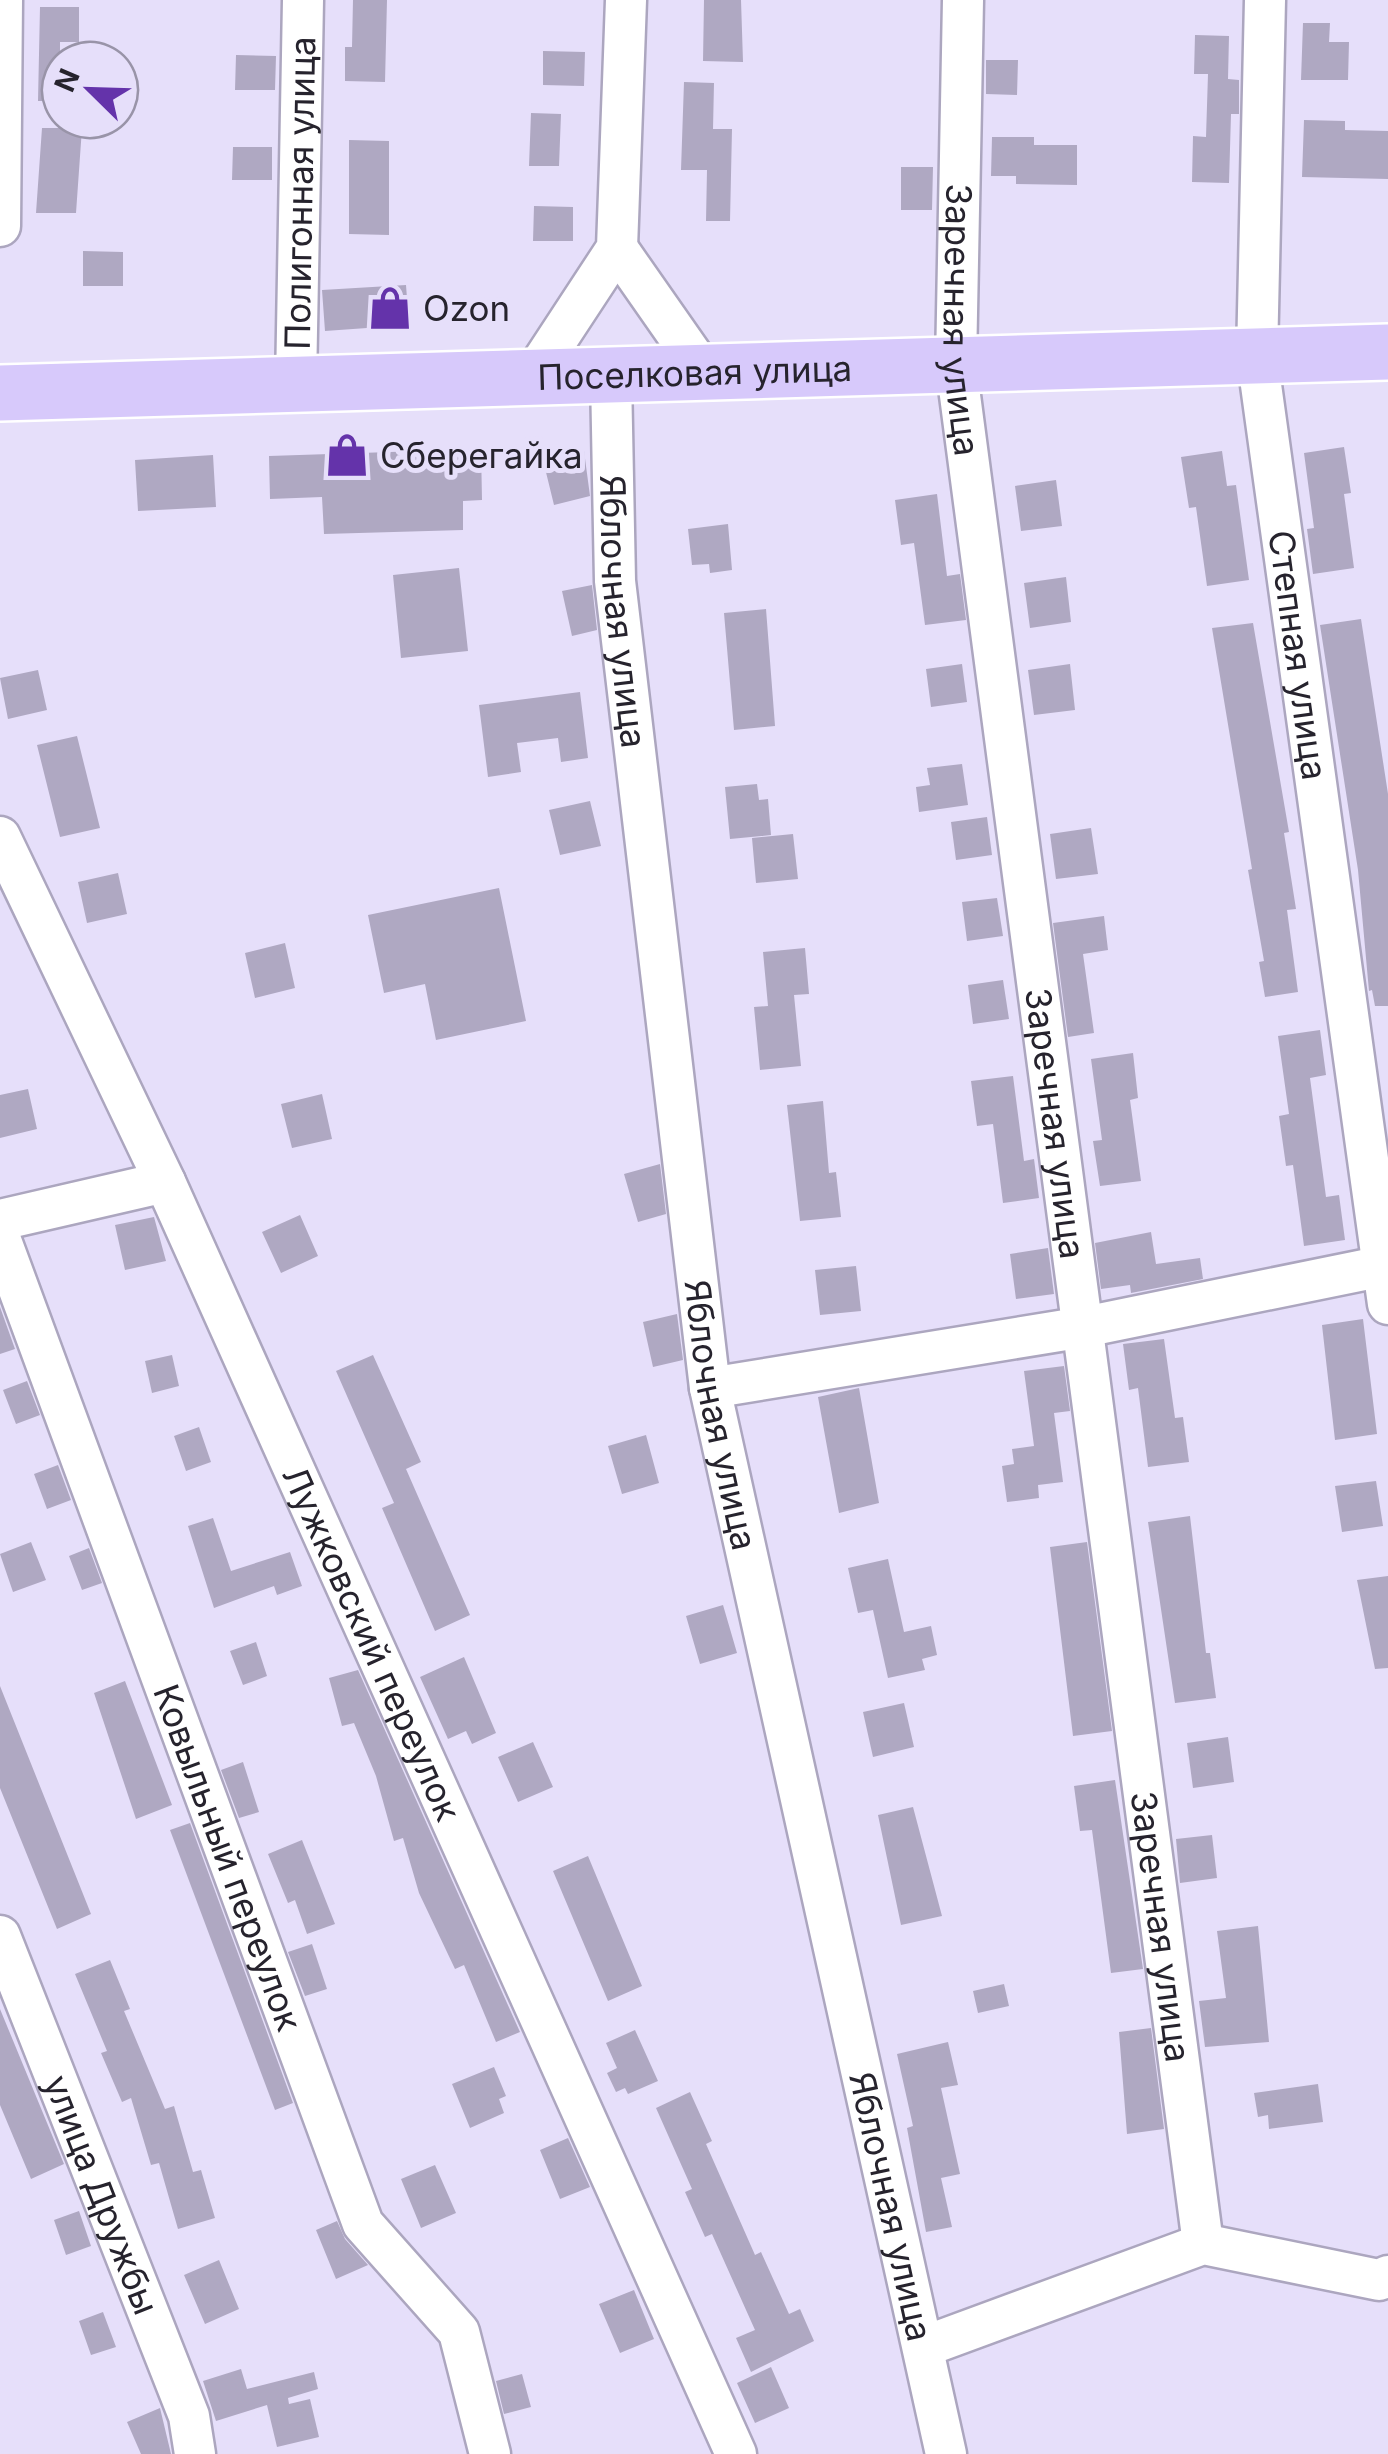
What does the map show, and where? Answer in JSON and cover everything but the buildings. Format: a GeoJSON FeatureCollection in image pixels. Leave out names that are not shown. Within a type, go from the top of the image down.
{"type":"FeatureCollection","features":[{"type":"Feature","properties":{"kind":"highway","name":"Поселковая улица"},"geometry":{"type":"LineString","coordinates":[[0,393],[1388,352]]}},
{"type":"Feature","properties":{"kind":"street"},"geometry":{"type":"LineString","coordinates":[[0,226],[2,0]]}},
{"type":"Feature","properties":{"kind":"street","name":"Полигонная улица"},"geometry":{"type":"LineString","coordinates":[[296,384],[303,0]]}},
{"type":"Feature","properties":{"kind":"street"},"geometry":{"type":"LineString","coordinates":[[531,379],[617,248],[626,0]]}},
{"type":"Feature","properties":{"kind":"street","name":"Заречная улица"},"geometry":{"type":"LineString","coordinates":[[962,0],[956,365],[1203,2244]]}},
{"type":"Feature","properties":{"kind":"street","name":"Степная улица"},"geometry":{"type":"LineString","coordinates":[[1265,0],[1256,356],[1386,1278]]}},
{"type":"Feature","properties":{"kind":"street"},"geometry":{"type":"LineString","coordinates":[[617,248],[705,374]]}},
{"type":"Feature","properties":{"kind":"street","name":"Яблочная улица"},"geometry":{"type":"LineString","coordinates":[[611,377],[615,581],[710,1388],[922,2347],[934,2448]]}},
{"type":"Feature","properties":{"kind":"street","name":"Лужковский переулок"},"geometry":{"type":"LineString","coordinates":[[0,837],[166,1182],[736,2454]]}},
{"type":"Feature","properties":{"kind":"street"},"geometry":{"type":"LineString","coordinates":[[0,1220],[166,1182]]}},
{"type":"Feature","properties":{"kind":"street","name":"Ковыльный переулок"},"geometry":{"type":"LineString","coordinates":[[0,1238],[363,2224],[459,2332],[490,2454]]}},
{"type":"Feature","properties":{"kind":"street"},"geometry":{"type":"LineString","coordinates":[[710,1388],[1386,1278]]}},
{"type":"Feature","properties":{"kind":"street","name":"улица Дружбы"},"geometry":{"type":"LineString","coordinates":[[0,1936],[189,2416],[195,2454]]}},
{"type":"Feature","properties":{"kind":"street"},"geometry":{"type":"LineString","coordinates":[[922,2347],[1203,2244],[1379,2280],[1388,2276]]}},
{"type":"Feature","properties":{"kind":"place","name":"Ozon"},"geometry":{"type":"Point","coordinates":[390,308]}},
{"type":"Feature","properties":{"kind":"place","name":"Сберегайка"},"geometry":{"type":"Point","coordinates":[347,455]}}]}
